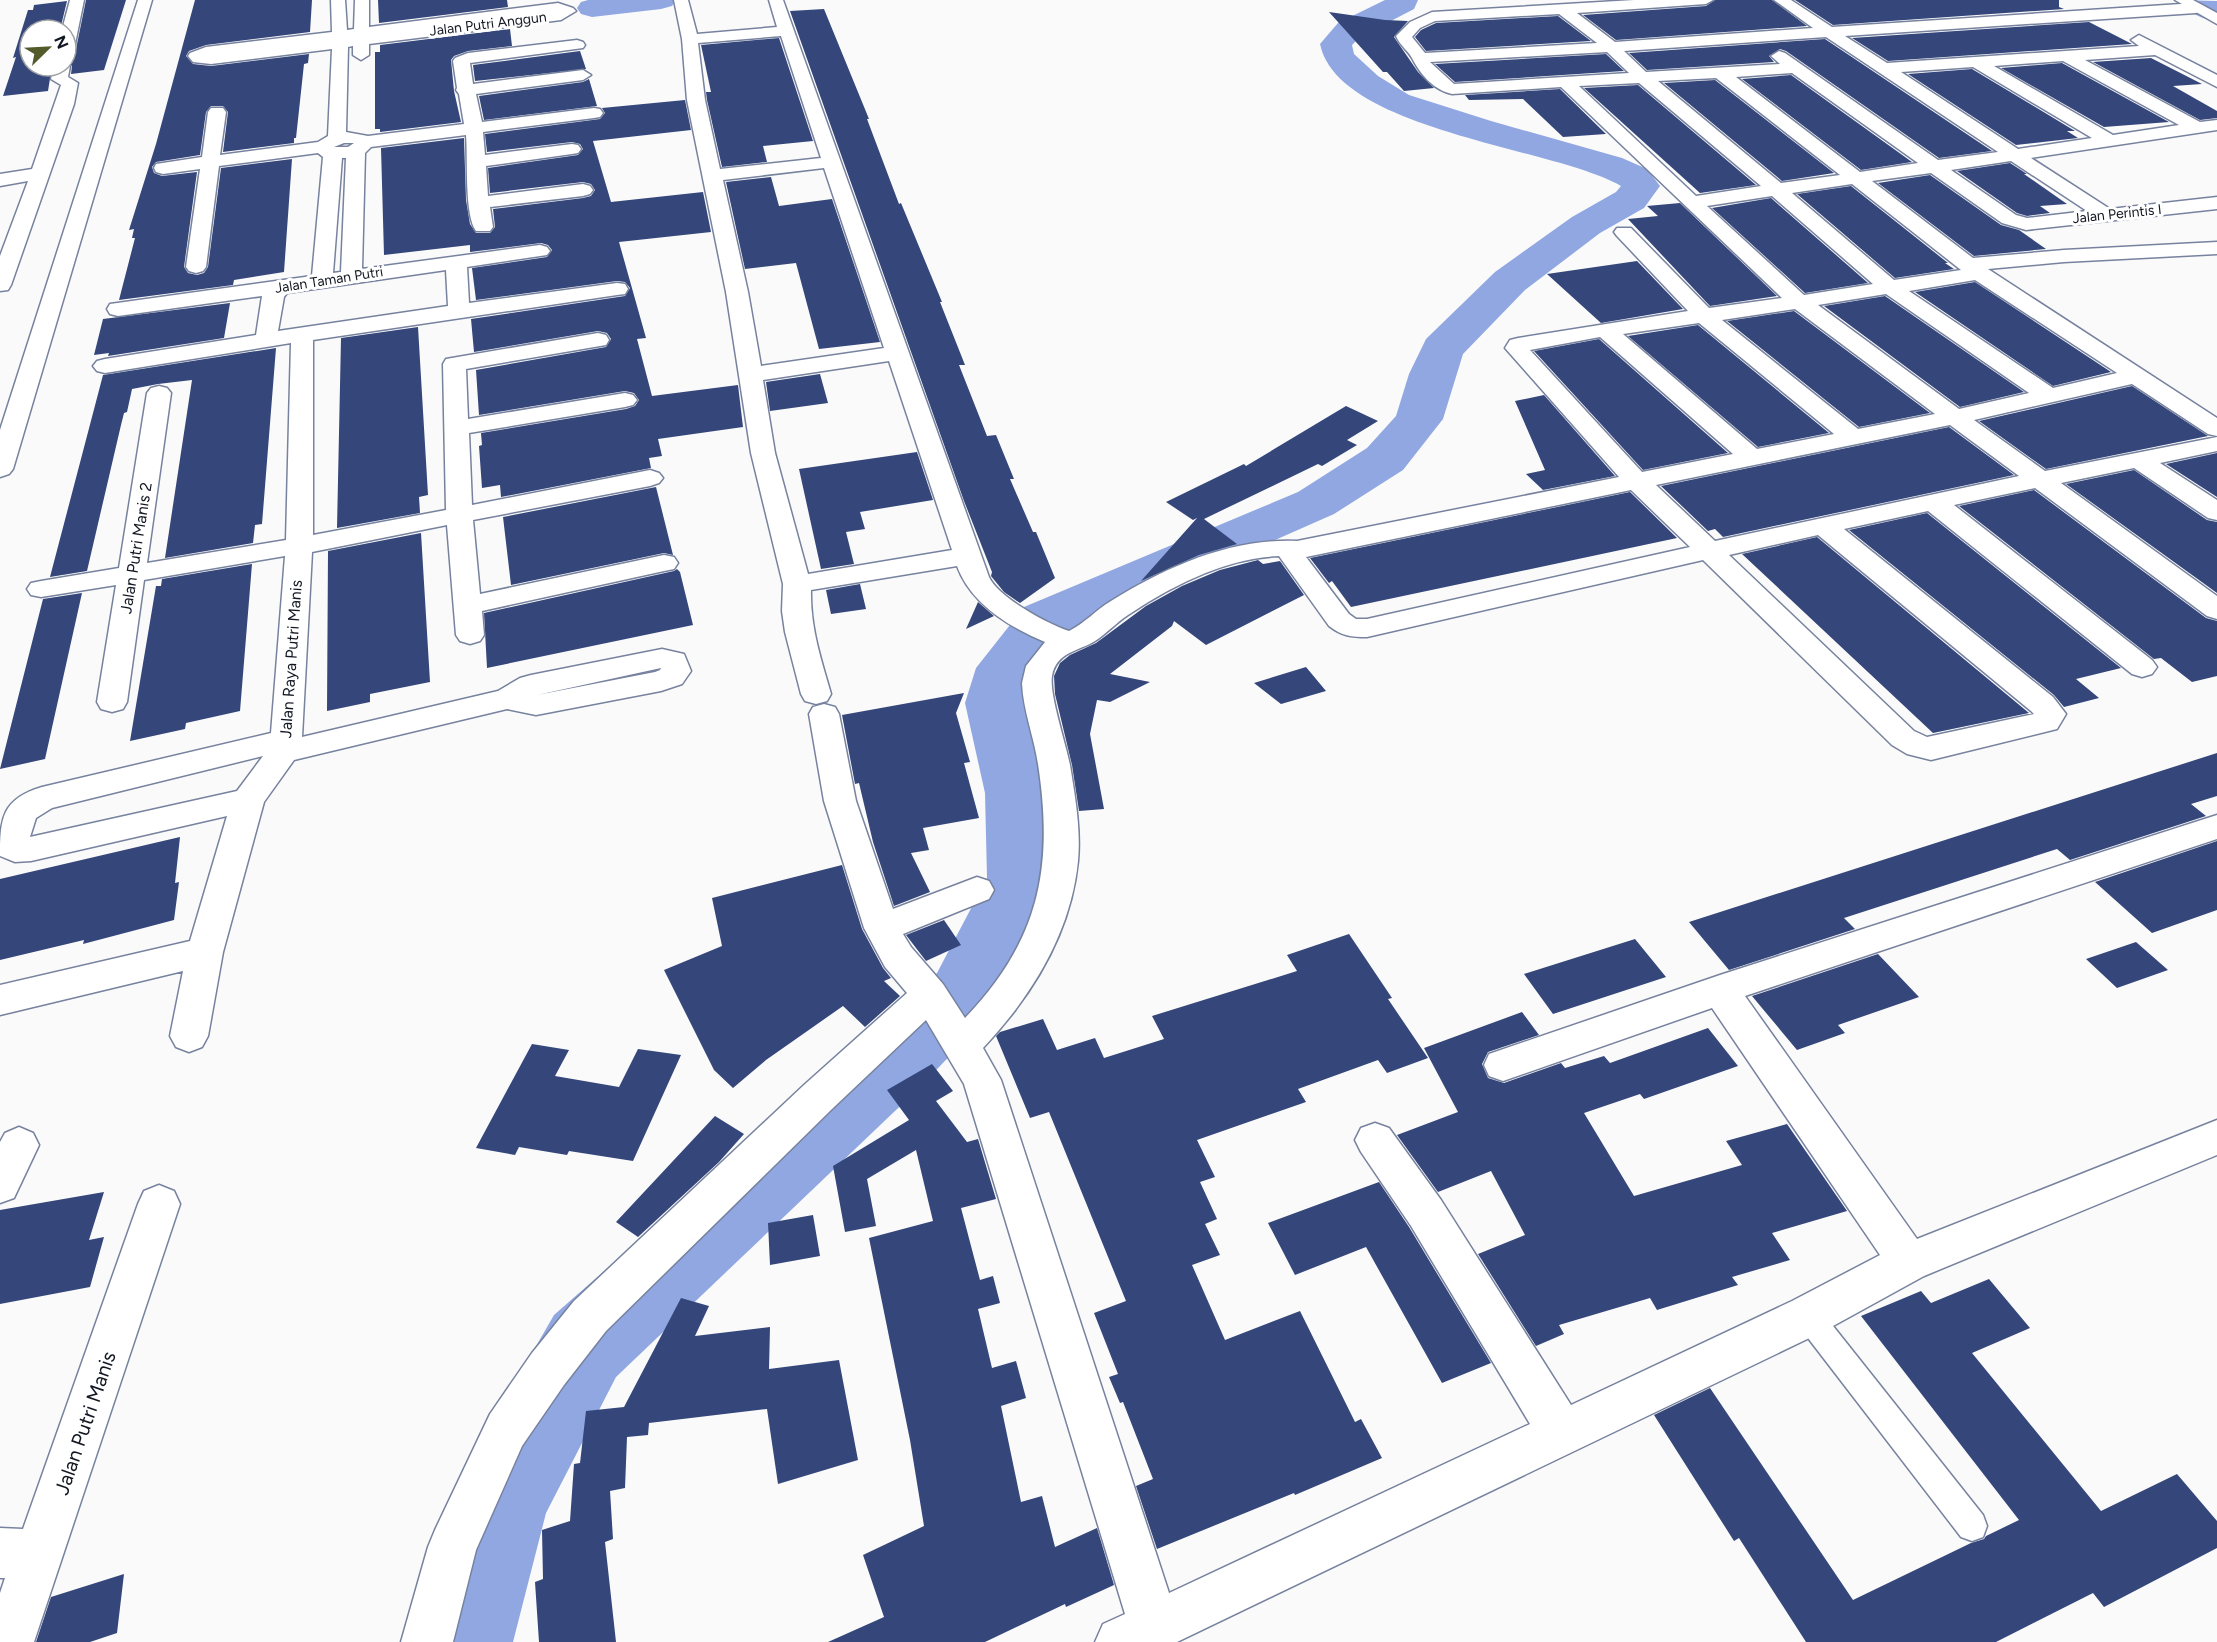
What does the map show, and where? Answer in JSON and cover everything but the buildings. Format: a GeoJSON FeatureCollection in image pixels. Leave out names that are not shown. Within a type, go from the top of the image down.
{"type":"FeatureCollection","features":[{"type":"Feature","properties":{"kind":"street"},"geometry":{"type":"LineString","coordinates":[[73,18],[77,0]]}},
{"type":"Feature","properties":{"kind":"street"},"geometry":{"type":"LineString","coordinates":[[0,469],[145,0]]}},
{"type":"Feature","properties":{"kind":"street"},"geometry":{"type":"LineString","coordinates":[[322,280],[340,39],[338,0]]}},
{"type":"Feature","properties":{"kind":"street"},"geometry":{"type":"LineString","coordinates":[[360,73],[362,0]]}},
{"type":"Feature","properties":{"kind":"street"},"geometry":{"type":"LineString","coordinates":[[460,0],[468,19]]}},
{"type":"Feature","properties":{"kind":"street"},"geometry":{"type":"LineString","coordinates":[[490,0],[497,16]]}},
{"type":"Feature","properties":{"kind":"street"},"geometry":{"type":"LineString","coordinates":[[681,0],[690,39],[696,100],[737,292],[763,453],[797,584],[796,611],[799,632],[820,704],[840,801],[882,928],[898,957],[946,1019],[982,1080],[1138,1634],[1808,1316],[1909,1262],[2217,1137]]}},
{"type":"Feature","properties":{"kind":"street"},"geometry":{"type":"LineString","coordinates":[[776,0],[967,556],[981,588],[1023,618],[1062,639],[1077,638],[1119,608],[1193,569],[1266,548],[1297,549],[1635,479],[1954,417],[2136,376]]}},
{"type":"Feature","properties":{"kind":"street"},"geometry":{"type":"LineString","coordinates":[[1706,0],[1601,3],[1562,9],[1528,5],[1428,17],[1407,31],[1404,36],[1407,43],[1418,54],[1423,66],[1445,86],[1452,89],[1796,68]]}},
{"type":"Feature","properties":{"kind":"street"},"geometry":{"type":"LineString","coordinates":[[1781,0],[2104,214]]}},
{"type":"Feature","properties":{"kind":"street"},"geometry":{"type":"LineString","coordinates":[[2063,0],[2217,82]]}},
{"type":"Feature","properties":{"kind":"street"},"geometry":{"type":"LineString","coordinates":[[1608,45],[2188,3],[2217,19]]}},
{"type":"Feature","properties":{"kind":"street","name":"Jalan Putri Anggun"},"geometry":{"type":"LineString","coordinates":[[340,39],[232,48],[196,56],[199,59],[211,59],[361,36],[468,19],[558,8],[568,11],[561,15],[361,36]]}},
{"type":"Feature","properties":{"kind":"street"},"geometry":{"type":"LineString","coordinates":[[1562,9],[1608,45],[1642,77],[1888,286],[2049,396]]}},
{"type":"Feature","properties":{"kind":"street"},"geometry":{"type":"LineString","coordinates":[[1418,54],[1753,37],[1822,28]]}},
{"type":"Feature","properties":{"kind":"street"},"geometry":{"type":"LineString","coordinates":[[232,48],[236,30]]}},
{"type":"Feature","properties":{"kind":"street"},"geometry":{"type":"LineString","coordinates":[[690,39],[785,31]]}},
{"type":"Feature","properties":{"kind":"street"},"geometry":{"type":"LineString","coordinates":[[1753,37],[1935,166]]}},
{"type":"Feature","properties":{"kind":"street"},"geometry":{"type":"LineString","coordinates":[[483,227],[478,203],[474,129],[464,90],[461,61],[577,45]]}},
{"type":"Feature","properties":{"kind":"street"},"geometry":{"type":"LineString","coordinates":[[1884,68],[2158,50]]}},
{"type":"Feature","properties":{"kind":"street"},"geometry":{"type":"LineString","coordinates":[[2066,56],[2207,127]]}},
{"type":"Feature","properties":{"kind":"street"},"geometry":{"type":"LineString","coordinates":[[1976,62],[2110,141]]}},
{"type":"Feature","properties":{"kind":"street"},"geometry":{"type":"LineString","coordinates":[[1719,72],[1974,269],[2217,429]]}},
{"type":"Feature","properties":{"kind":"street"},"geometry":{"type":"LineString","coordinates":[[464,90],[584,75]]}},
{"type":"Feature","properties":{"kind":"street"},"geometry":{"type":"LineString","coordinates":[[0,285],[70,83],[58,78]]}},
{"type":"Feature","properties":{"kind":"street"},"geometry":{"type":"LineString","coordinates":[[1566,83],[1799,302],[2217,610]]}},
{"type":"Feature","properties":{"kind":"street"},"geometry":{"type":"LineString","coordinates":[[196,267],[217,112]]}},
{"type":"Feature","properties":{"kind":"street"},"geometry":{"type":"LineString","coordinates":[[162,168],[331,146],[360,139],[474,129],[594,113]]}},
{"type":"Feature","properties":{"kind":"street"},"geometry":{"type":"LineString","coordinates":[[1692,202],[2207,127]]}},
{"type":"Feature","properties":{"kind":"street"},"geometry":{"type":"LineString","coordinates":[[351,276],[360,139]]}},
{"type":"Feature","properties":{"kind":"street"},"geometry":{"type":"LineString","coordinates":[[476,162],[572,150]]}},
{"type":"Feature","properties":{"kind":"street"},"geometry":{"type":"LineString","coordinates":[[713,176],[830,162]]}},
{"type":"Feature","properties":{"kind":"street","name":"Jalan Perintis I"},"geometry":{"type":"LineString","coordinates":[[1935,166],[2018,223],[2217,203]]}},
{"type":"Feature","properties":{"kind":"street"},"geometry":{"type":"LineString","coordinates":[[0,180],[39,174]]}},
{"type":"Feature","properties":{"kind":"street"},"geometry":{"type":"LineString","coordinates":[[478,203],[583,190]]}},
{"type":"Feature","properties":{"kind":"street"},"geometry":{"type":"LineString","coordinates":[[2166,208],[2203,231]]}},
{"type":"Feature","properties":{"kind":"street"},"geometry":{"type":"LineString","coordinates":[[1624,232],[1702,315],[1852,436]]}},
{"type":"Feature","properties":{"kind":"street"},"geometry":{"type":"LineString","coordinates":[[1823,525],[2042,704],[2051,714],[2046,722],[1931,749],[1918,746],[1903,738],[1635,479],[1516,348],[1518,345],[1605,330],[1799,302],[1974,269],[2064,256],[2217,248]]}},
{"type":"Feature","properties":{"kind":"street"},"geometry":{"type":"LineString","coordinates":[[2191,250],[2217,266]]}},
{"type":"Feature","properties":{"kind":"street","name":"Jalan Taman Putri"},"geometry":{"type":"LineString","coordinates":[[118,309],[540,251]]}},
{"type":"Feature","properties":{"kind":"street"},"geometry":{"type":"LineString","coordinates":[[456,262],[459,311]]}},
{"type":"Feature","properties":{"kind":"street"},"geometry":{"type":"LineString","coordinates":[[266,340],[273,296],[280,288]]}},
{"type":"Feature","properties":{"kind":"street"},"geometry":{"type":"LineString","coordinates":[[105,366],[617,289]]}},
{"type":"Feature","properties":{"kind":"street"},"geometry":{"type":"LineString","coordinates":[[1605,330],[1751,457]]}},
{"type":"Feature","properties":{"kind":"street","name":"Jalan Raya Putri Manis"},"geometry":{"type":"LineString","coordinates":[[189,1036],[205,952],[248,800],[284,746],[300,546],[302,335]]}},
{"type":"Feature","properties":{"kind":"street"},"geometry":{"type":"LineString","coordinates":[[470,635],[459,513],[452,355],[598,340]]}},
{"type":"Feature","properties":{"kind":"street"},"geometry":{"type":"LineString","coordinates":[[750,375],[897,353]]}},
{"type":"Feature","properties":{"kind":"street","name":"Jalan Putri Manis 2"},"geometry":{"type":"LineString","coordinates":[[112,702],[159,393]]}},
{"type":"Feature","properties":{"kind":"street"},"geometry":{"type":"LineString","coordinates":[[457,428],[625,400]]}},
{"type":"Feature","properties":{"kind":"street"},"geometry":{"type":"LineString","coordinates":[[1297,549],[1292,557],[1303,575],[1344,625],[1358,629],[1823,525],[2217,444]]}},
{"type":"Feature","properties":{"kind":"street"},"geometry":{"type":"LineString","coordinates":[[2138,459],[2217,512]]}},
{"type":"Feature","properties":{"kind":"street"},"geometry":{"type":"LineString","coordinates":[[41,589],[300,546],[459,513],[650,478]]}},
{"type":"Feature","properties":{"kind":"street"},"geometry":{"type":"LineString","coordinates":[[1933,502],[2142,667]]}},
{"type":"Feature","properties":{"kind":"street"},"geometry":{"type":"LineString","coordinates":[[797,584],[967,556]]}},
{"type":"Feature","properties":{"kind":"street"},"geometry":{"type":"LineString","coordinates":[[468,605],[664,563]]}},
{"type":"Feature","properties":{"kind":"street"},"geometry":{"type":"LineString","coordinates":[[427,1642],[452,1547],[506,1430],[548,1369],[590,1316],[818,1097],[946,1019],[996,1010],[1022,973],[1056,893],[1061,858],[1054,761],[1038,693],[1037,676],[1062,639]]}},
{"type":"Feature","properties":{"kind":"street"},"geometry":{"type":"LineString","coordinates":[[248,800],[31,849],[15,850],[10,845],[22,811],[42,799],[507,699]]}},
{"type":"Feature","properties":{"kind":"street"},"geometry":{"type":"LineString","coordinates":[[1503,1065],[1720,990],[2217,827]]}},
{"type":"Feature","properties":{"kind":"street"},"geometry":{"type":"LineString","coordinates":[[882,928],[977,890]]}},
{"type":"Feature","properties":{"kind":"street"},"geometry":{"type":"LineString","coordinates":[[0,1000],[205,952]]}},
{"type":"Feature","properties":{"kind":"street"},"geometry":{"type":"LineString","coordinates":[[1720,990],[1909,1262]]}},
{"type":"Feature","properties":{"kind":"street"},"geometry":{"type":"LineString","coordinates":[[1376,1140],[1426,1213],[1562,1433]]}},
{"type":"Feature","properties":{"kind":"street"},"geometry":{"type":"LineString","coordinates":[[0,1185],[19,1146]]}},
{"type":"Feature","properties":{"kind":"street","name":"Jalan Putri Manis"},"geometry":{"type":"LineString","coordinates":[[8,1642],[20,1554],[159,1204]]}},
{"type":"Feature","properties":{"kind":"lane"},"geometry":{"type":"LineString","coordinates":[[1808,1316],[1972,1526]]}},
{"type":"Feature","properties":{"kind":"waterway"},"geometry":{"type":"LineString","coordinates":[[592,8],[661,0]]}},
{"type":"Feature","properties":{"kind":"waterway"},"geometry":{"type":"LineString","coordinates":[[462,1642],[501,1500],[585,1346],[890,1067],[963,994],[1021,878],[1017,793],[995,703],[1006,668],[1044,620],[1316,503],[1385,459],[1419,419],[1442,349],[1510,281],[1586,225],[1630,200],[1641,186],[1634,177],[1609,166],[1478,129],[1397,102],[1366,83],[1339,57],[1336,44],[1349,30],[1403,3],[1403,0]]}},
{"type":"Feature","properties":{"kind":"waterway"},"geometry":{"type":"LineString","coordinates":[[2193,0],[2217,13]]}}]}
